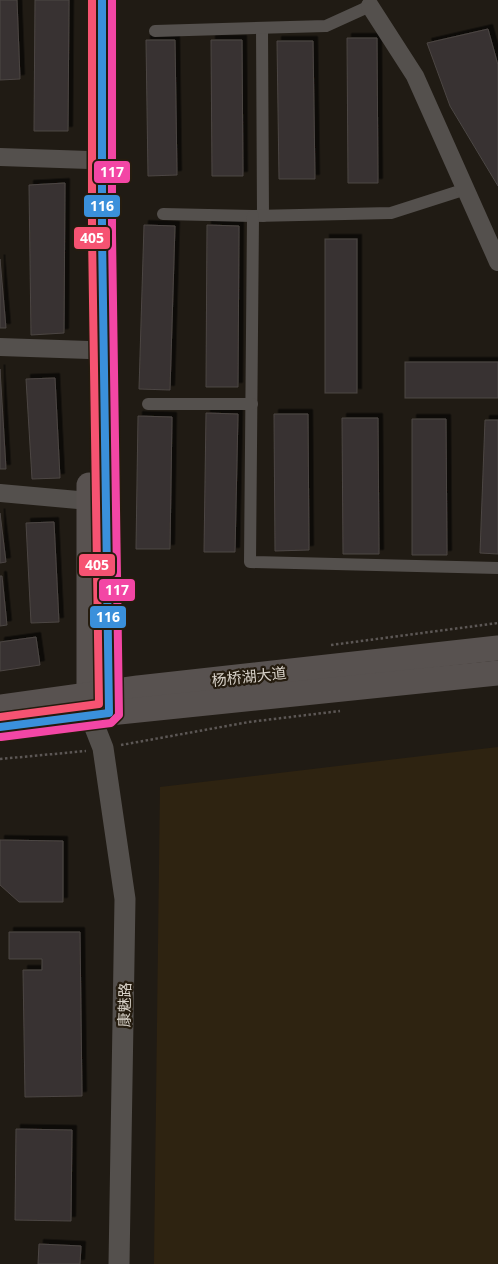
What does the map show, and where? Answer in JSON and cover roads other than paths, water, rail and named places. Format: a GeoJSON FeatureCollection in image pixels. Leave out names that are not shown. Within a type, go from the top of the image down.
{"type":"FeatureCollection","features":[{"type":"Feature","properties":{"kind":"main road"},"geometry":{"type":"LineString","coordinates":[[89,0],[89,501],[99,704]]}},
{"type":"Feature","properties":{"kind":"main road"},"geometry":{"type":"LineString","coordinates":[[99,704],[102,0]]}},
{"type":"Feature","properties":{"kind":"main road","name":"杨桥湖大道"},"geometry":{"type":"LineString","coordinates":[[0,727],[99,704],[498,648]]}},
{"type":"Feature","properties":{"kind":"main road","name":"杨桥湖大道"},"geometry":{"type":"LineString","coordinates":[[0,707],[99,704],[498,673]]}},
{"type":"Feature","properties":{"kind":"street"},"geometry":{"type":"LineString","coordinates":[[156,31],[326,26],[370,6],[415,76],[466,189],[491,224],[498,262]]}},
{"type":"Feature","properties":{"kind":"street"},"geometry":{"type":"LineString","coordinates":[[262,28],[252,404],[250,562],[498,568]]}},
{"type":"Feature","properties":{"kind":"street"},"geometry":{"type":"LineString","coordinates":[[0,157],[89,160]]}},
{"type":"Feature","properties":{"kind":"street"},"geometry":{"type":"LineString","coordinates":[[163,214],[258,216],[392,213],[466,189]]}},
{"type":"Feature","properties":{"kind":"street"},"geometry":{"type":"LineString","coordinates":[[0,347],[89,350]]}},
{"type":"Feature","properties":{"kind":"street"},"geometry":{"type":"LineString","coordinates":[[148,404],[252,404]]}},
{"type":"Feature","properties":{"kind":"street"},"geometry":{"type":"LineString","coordinates":[[0,492],[89,501]]}},
{"type":"Feature","properties":{"kind":"street","name":"康魅路"},"geometry":{"type":"LineString","coordinates":[[99,704],[103,748],[126,899],[119,1264]]}}]}
